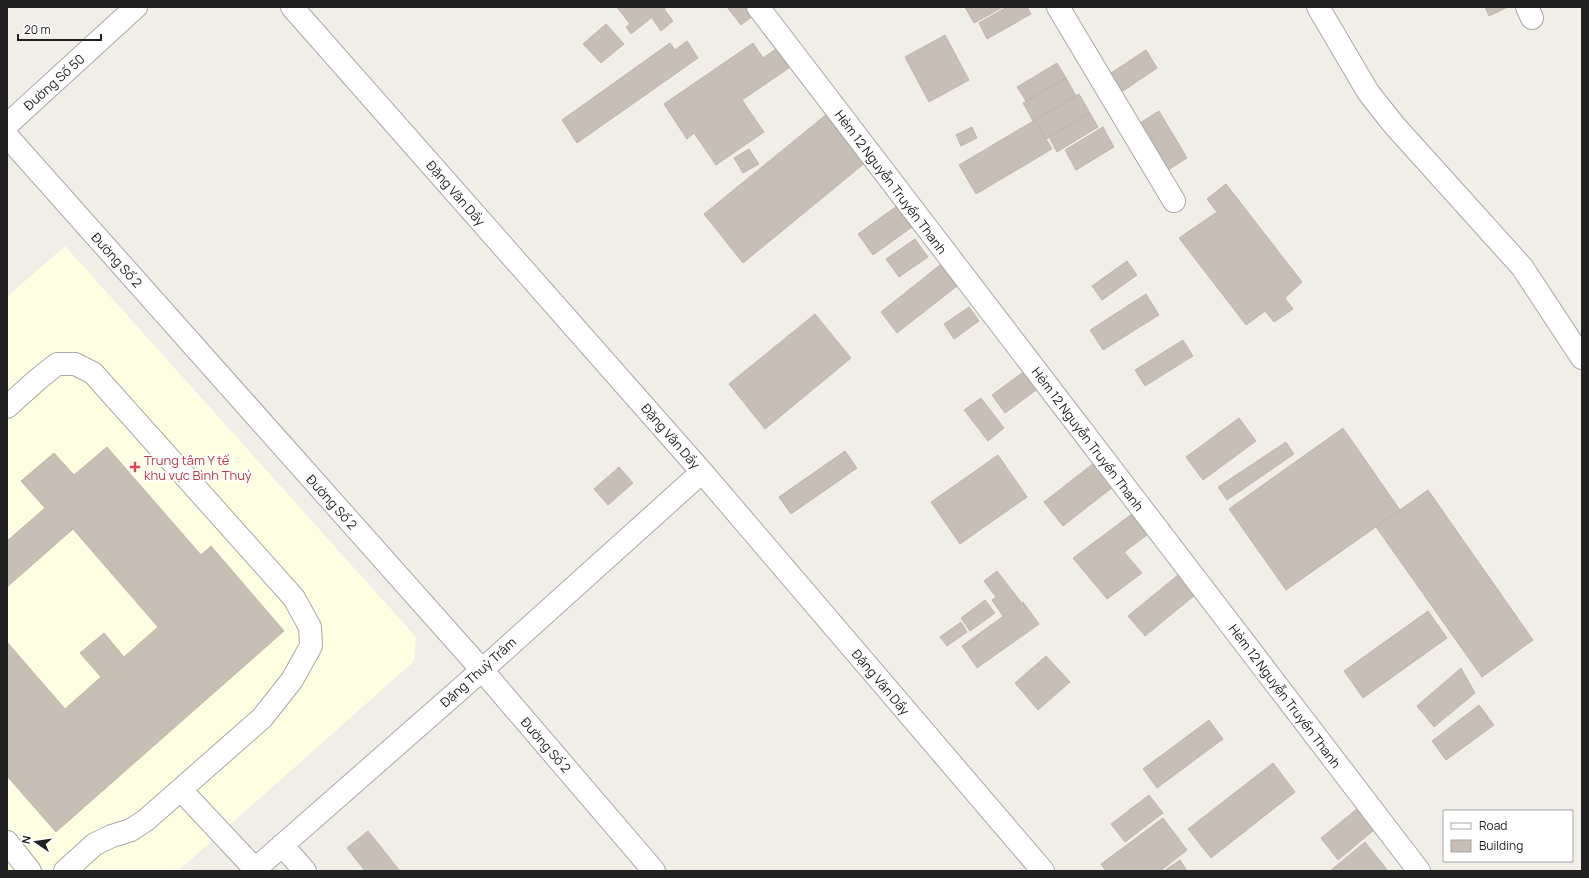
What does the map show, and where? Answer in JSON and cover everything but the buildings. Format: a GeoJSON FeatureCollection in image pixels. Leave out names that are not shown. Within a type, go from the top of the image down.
{"type":"FeatureCollection","features":[{"type":"Feature","properties":{"kind":"street","name":"Đường Số 50"},"geometry":{"type":"LineString","coordinates":[[7,125],[136,7]]}},
{"type":"Feature","properties":{"kind":"street","name":"Đặng Văn Dầy"},"geometry":{"type":"LineString","coordinates":[[292,7],[702,472],[1042,871]]}},
{"type":"Feature","properties":{"kind":"street","name":"Hẻm 12 Nguyễn Truyền Thanh"},"geometry":{"type":"LineString","coordinates":[[758,7],[1419,871]]}},
{"type":"Feature","properties":{"kind":"street"},"geometry":{"type":"LineString","coordinates":[[1058,7],[1174,201]]}},
{"type":"Feature","properties":{"kind":"street"},"geometry":{"type":"LineString","coordinates":[[1318,7],[1368,92],[1394,125],[1522,267],[1582,358]]}},
{"type":"Feature","properties":{"kind":"street","name":"Đường Số 2"},"geometry":{"type":"LineString","coordinates":[[7,136],[482,670],[654,871]]}},
{"type":"Feature","properties":{"kind":"street"},"geometry":{"type":"LineString","coordinates":[[7,407],[57,364],[75,364],[93,373],[294,598],[310,627],[311,646],[292,680],[262,718],[146,820],[131,830],[112,836],[95,844],[65,871]]}},
{"type":"Feature","properties":{"kind":"street","name":"Đặng Thuỳ Trâm"},"geometry":{"type":"LineString","coordinates":[[254,870],[482,670],[702,472]]}},
{"type":"Feature","properties":{"kind":"street"},"geometry":{"type":"LineString","coordinates":[[181,790],[254,870]]}},
{"type":"Feature","properties":{"kind":"street"},"geometry":{"type":"LineString","coordinates":[[7,842],[30,871]]}},
{"type":"Feature","properties":{"kind":"street"},"geometry":{"type":"LineString","coordinates":[[282,845],[305,871]]}},
{"type":"Feature","properties":{"kind":"shaded area","name":"Trung tâm Y tế khu vực Bình Thuỷ"},"geometry":{"type":"Polygon","coordinates":[[[65,246],[416,637],[414,661],[178,871],[7,871],[7,297],[65,246]]]}},
{"type":"Feature","properties":{"kind":"place","name":"Trung tâm Y tế khu vực Bình Thuỷ"},"geometry":{"type":"Point","coordinates":[135,467]}}]}
